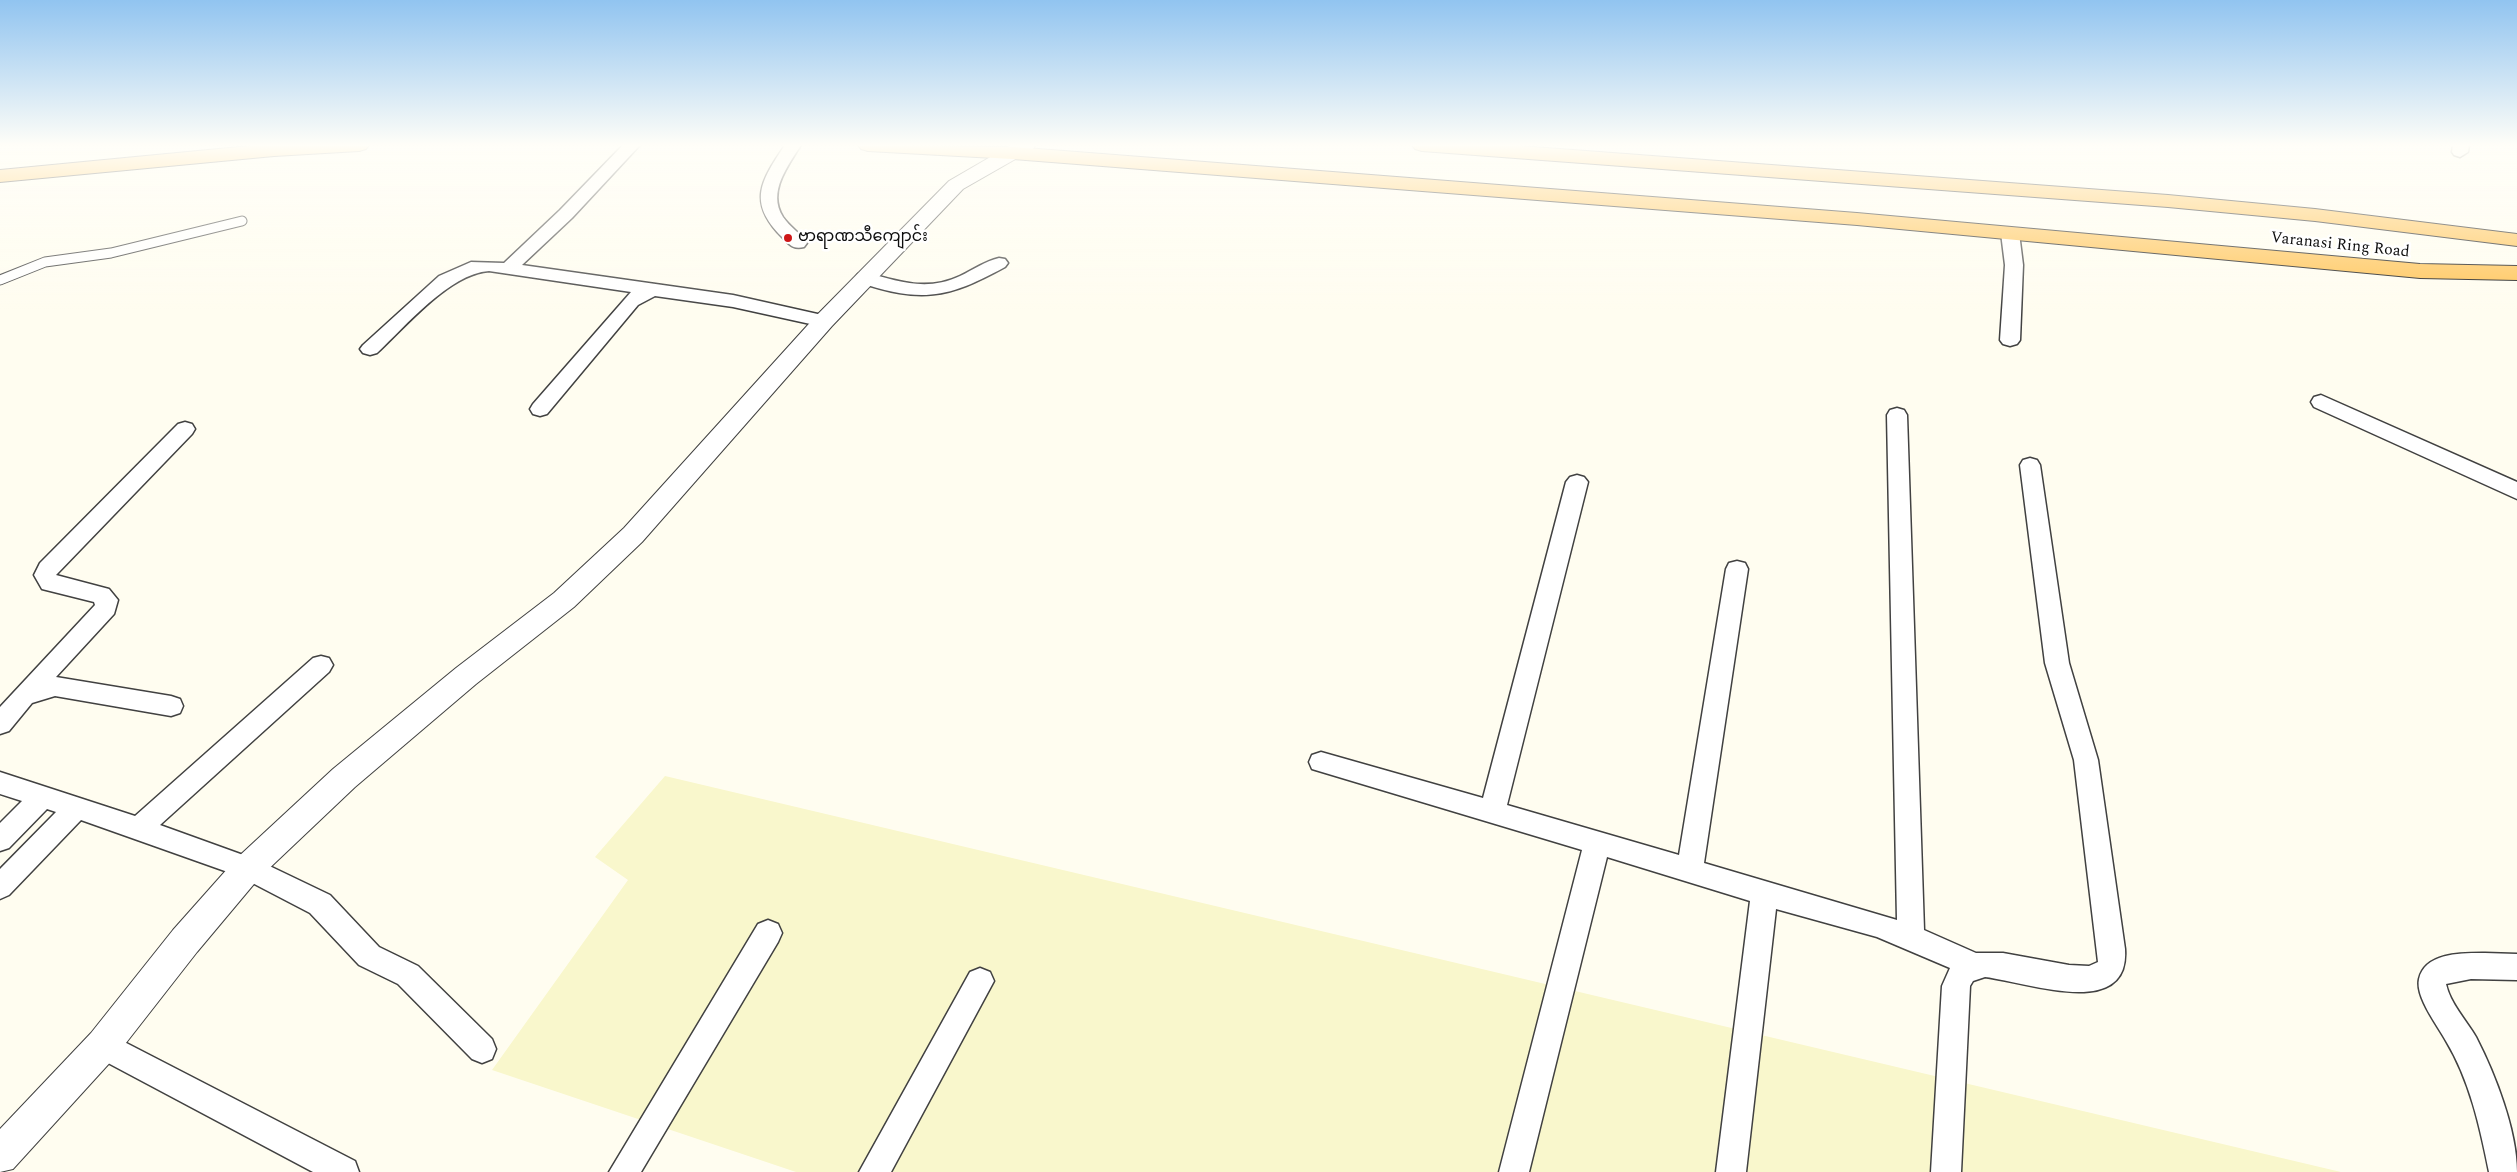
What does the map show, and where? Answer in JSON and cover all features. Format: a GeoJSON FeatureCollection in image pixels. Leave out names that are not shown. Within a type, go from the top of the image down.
{"type":"FeatureCollection","features":[{"type":"Feature","properties":{"kind":"highway"},"geometry":{"type":"LineString","coordinates":[[1622,200],[2420,271],[2517,273]]}},
{"type":"Feature","properties":{"kind":"highway","name":"Varanasi Ring Road"},"geometry":{"type":"LineString","coordinates":[[1816,200],[2101,222],[2517,265]]}},
{"type":"Feature","properties":{"kind":"highway","name":"Varanasi Ring Road"},"geometry":{"type":"LineString","coordinates":[[2151,200],[2315,215],[2517,240]]}},
{"type":"Feature","properties":{"kind":"highway"},"geometry":{"type":"LineString","coordinates":[[2299,200],[2382,209],[2517,234]]}},
{"type":"Feature","properties":{"kind":"street"},"geometry":{"type":"LineString","coordinates":[[508,269],[580,200]]}},
{"type":"Feature","properties":{"kind":"street"},"geometry":{"type":"LineString","coordinates":[[767,200],[768,206],[784,230],[798,243]]}},
{"type":"Feature","properties":{"kind":"street"},"geometry":{"type":"LineString","coordinates":[[0,1156],[103,1045],[185,941],[248,868],[344,778],[466,676],[564,600],[633,535],[824,321],[941,200]]}},
{"type":"Feature","properties":{"kind":"street"},"geometry":{"type":"LineString","coordinates":[[2010,233],[2014,265],[2010,340]]}},
{"type":"Feature","properties":{"kind":"street"},"geometry":{"type":"LineString","coordinates":[[864,278],[891,288],[922,292],[966,282],[999,263]]}},
{"type":"Feature","properties":{"kind":"street"},"geometry":{"type":"LineString","coordinates":[[370,349],[455,273],[470,267],[489,266],[733,301],[824,321]]}},
{"type":"Feature","properties":{"kind":"street"},"geometry":{"type":"LineString","coordinates":[[540,409],[631,301],[637,296],[653,290]]}},
{"type":"Feature","properties":{"kind":"street"},"geometry":{"type":"LineString","coordinates":[[2321,402],[2517,490]]}},
{"type":"Feature","properties":{"kind":"street"},"geometry":{"type":"LineString","coordinates":[[1898,415],[1912,937]]}},
{"type":"Feature","properties":{"kind":"street"},"geometry":{"type":"LineString","coordinates":[[0,724],[24,695],[106,608],[106,600],[101,596],[50,583],[45,575],[48,569],[185,429]]}},
{"type":"Feature","properties":{"kind":"street"},"geometry":{"type":"LineString","coordinates":[[1321,762],[1912,937],[1973,965],[1996,966],[2070,979],[2093,980],[2106,976],[2112,968],[2111,949],[2086,760],[2057,663],[2030,465]]}},
{"type":"Feature","properties":{"kind":"street"},"geometry":{"type":"LineString","coordinates":[[1492,812],[1576,482]]}},
{"type":"Feature","properties":{"kind":"street"},"geometry":{"type":"LineString","coordinates":[[1690,870],[1737,569]]}},
{"type":"Feature","properties":{"kind":"street"},"geometry":{"type":"LineString","coordinates":[[138,829],[321,665]]}},
{"type":"Feature","properties":{"kind":"street"},"geometry":{"type":"LineString","coordinates":[[24,695],[42,688],[55,686],[172,706]]}},
{"type":"Feature","properties":{"kind":"street"},"geometry":{"type":"LineString","coordinates":[[0,783],[248,868],[320,904],[369,956],[408,976],[482,1048]]}},
{"type":"Feature","properties":{"kind":"street"},"geometry":{"type":"LineString","coordinates":[[0,840],[42,797]]}},
{"type":"Feature","properties":{"kind":"street"},"geometry":{"type":"LineString","coordinates":[[0,887],[76,808]]}},
{"type":"Feature","properties":{"kind":"street"},"geometry":{"type":"LineString","coordinates":[[1514,1172],[1597,843]]}},
{"type":"Feature","properties":{"kind":"street"},"geometry":{"type":"LineString","coordinates":[[1731,1172],[1764,894]]}},
{"type":"Feature","properties":{"kind":"street"},"geometry":{"type":"LineString","coordinates":[[624,1172],[768,933]]}},
{"type":"Feature","properties":{"kind":"street"},"geometry":{"type":"LineString","coordinates":[[1946,1172],[1956,986],[1961,973],[1973,965]]}},
{"type":"Feature","properties":{"kind":"street"},"geometry":{"type":"LineString","coordinates":[[2504,1172],[2494,1118],[2485,1090],[2473,1062],[2439,1003],[2433,987],[2433,978],[2438,971],[2453,967],[2517,967]]}},
{"type":"Feature","properties":{"kind":"street"},"geometry":{"type":"LineString","coordinates":[[874,1172],[980,981]]}},
{"type":"Feature","properties":{"kind":"street"},"geometry":{"type":"LineString","coordinates":[[103,1045],[344,1172]]}},
{"type":"Feature","properties":{"kind":"lane"},"geometry":{"type":"LineString","coordinates":[[0,280],[44,262],[111,253],[242,221]]}},
{"type":"Feature","properties":{"kind":"shaded area"},"geometry":{"type":"Polygon","coordinates":[[[665,776],[2341,1172],[796,1172],[492,1070],[628,880],[595,857],[665,776]]]}},
{"type":"Feature","properties":{"kind":"place","name":"ဗာရာဏသီကျောင်း"},"geometry":{"type":"Point","coordinates":[788,238]}}]}
